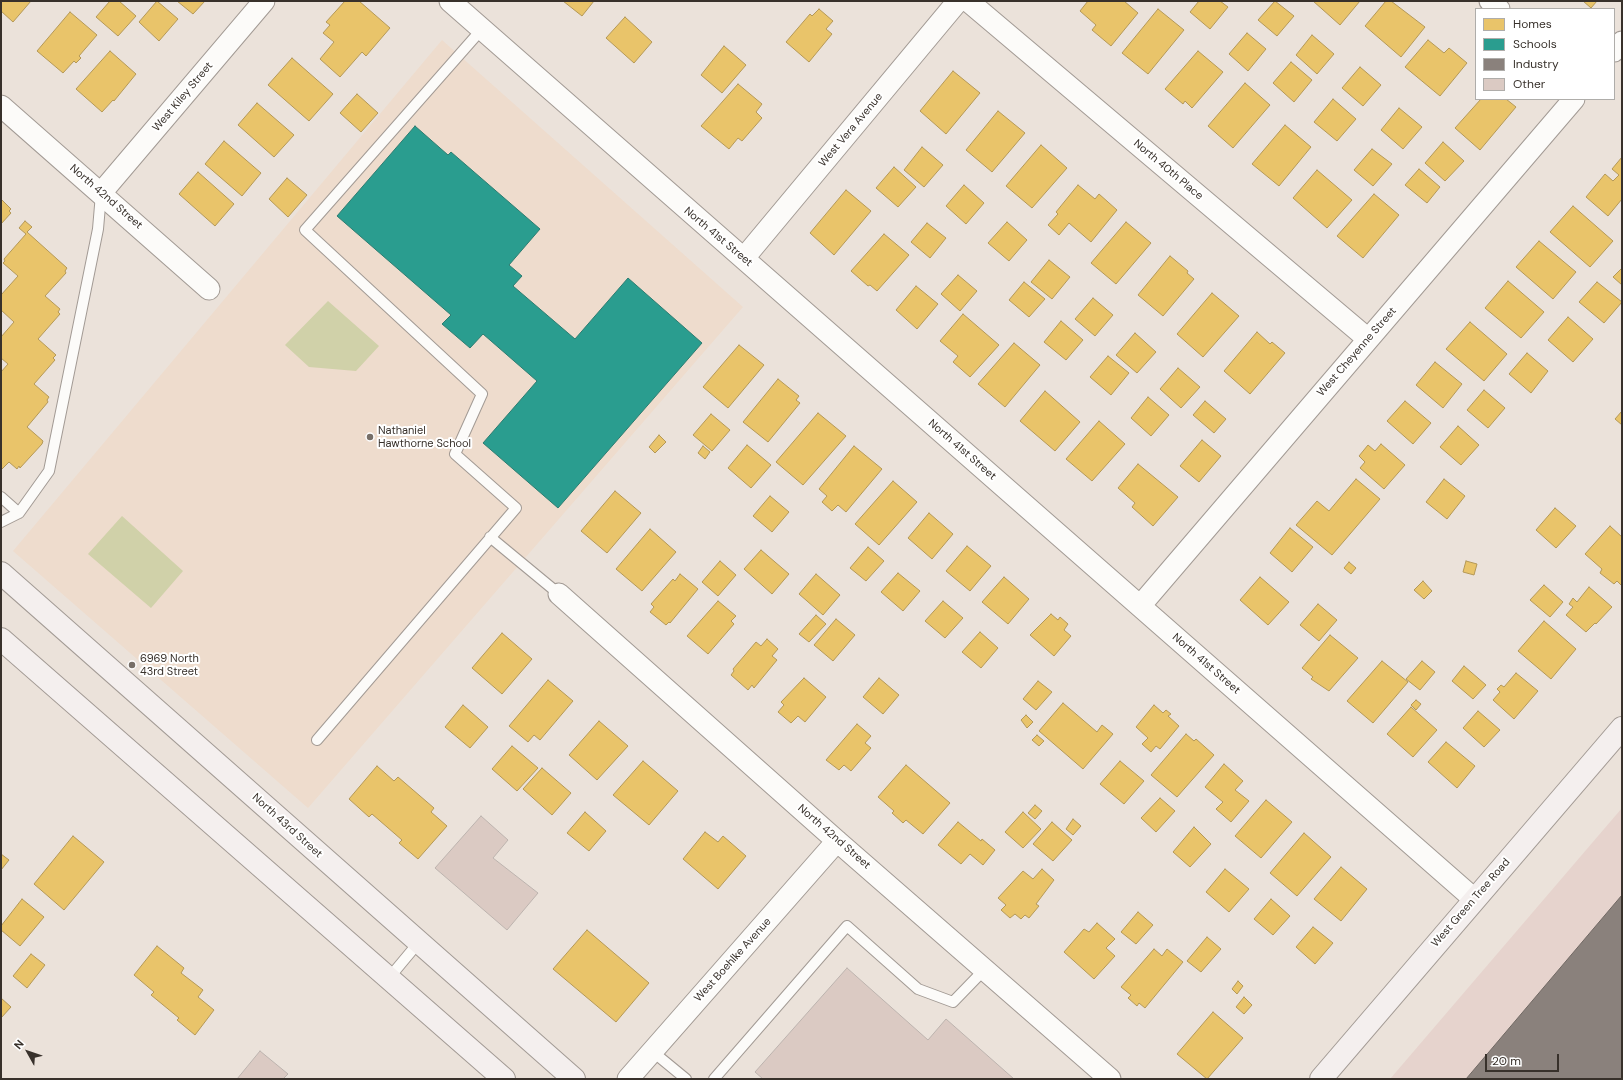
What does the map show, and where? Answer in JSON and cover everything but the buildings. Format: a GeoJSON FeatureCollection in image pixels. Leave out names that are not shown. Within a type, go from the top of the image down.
{"type":"FeatureCollection","features":[{"type":"Feature","properties":{"kind":"main road","name":"North 43rd Street"},"geometry":{"type":"LineString","coordinates":[[1,572],[574,1079]]}},
{"type":"Feature","properties":{"kind":"main road"},"geometry":{"type":"LineString","coordinates":[[1,639],[504,1079]]}},
{"type":"Feature","properties":{"kind":"main road","name":"West Green Tree Road"},"geometry":{"type":"LineString","coordinates":[[1321,1079],[1622,728]]}},
{"type":"Feature","properties":{"kind":"street","name":"West Kiley Street"},"geometry":{"type":"LineString","coordinates":[[101,193],[264,1]]}},
{"type":"Feature","properties":{"kind":"street","name":"North 41st Street"},"geometry":{"type":"LineString","coordinates":[[450,1],[716,236],[744,258],[1474,899]]}},
{"type":"Feature","properties":{"kind":"street","name":"West Vera Avenue"},"geometry":{"type":"LineString","coordinates":[[744,258],[958,1]]}},
{"type":"Feature","properties":{"kind":"street","name":"North 40th Place"},"geometry":{"type":"LineString","coordinates":[[968,1],[1368,340]]}},
{"type":"Feature","properties":{"kind":"street"},"geometry":{"type":"LineString","coordinates":[[1490,1],[1498,8]]}},
{"type":"Feature","properties":{"kind":"street"},"geometry":{"type":"LineString","coordinates":[[1615,50],[1622,42]]}},
{"type":"Feature","properties":{"kind":"street","name":"West Cheyenne Street"},"geometry":{"type":"LineString","coordinates":[[1140,606],[1573,100]]}},
{"type":"Feature","properties":{"kind":"street","name":"North 42nd Street"},"geometry":{"type":"LineString","coordinates":[[2,109],[101,193],[209,289]]}},
{"type":"Feature","properties":{"kind":"street","name":"North 42nd Street"},"geometry":{"type":"LineString","coordinates":[[559,594],[837,841],[985,969],[1106,1078]]}},
{"type":"Feature","properties":{"kind":"street","name":"West Boehlke Avenue"},"geometry":{"type":"LineString","coordinates":[[628,1079],[837,841]]}},
{"type":"Feature","properties":{"kind":"lane"},"geometry":{"type":"LineString","coordinates":[[317,740],[516,508],[455,454],[482,394],[305,230],[482,29]]}},
{"type":"Feature","properties":{"kind":"lane"},"geometry":{"type":"LineString","coordinates":[[1,522],[19,513],[49,471],[98,229],[101,193]]}},
{"type":"Feature","properties":{"kind":"lane"},"geometry":{"type":"LineString","coordinates":[[1,497],[19,513]]}},
{"type":"Feature","properties":{"kind":"lane"},"geometry":{"type":"LineString","coordinates":[[490,537],[559,594]]}},
{"type":"Feature","properties":{"kind":"lane"},"geometry":{"type":"LineString","coordinates":[[714,1079],[847,926],[918,989],[953,1002],[985,969]]}},
{"type":"Feature","properties":{"kind":"lane"},"geometry":{"type":"LineString","coordinates":[[388,978],[419,942]]}},
{"type":"Feature","properties":{"kind":"lane"},"geometry":{"type":"LineString","coordinates":[[652,1051],[686,1079]]}},
{"type":"Feature","properties":{"kind":"shaded area","name":"Nathaniel Hawthorne School"},"geometry":{"type":"Polygon","coordinates":[[[442,40],[743,307],[308,808],[13,551],[442,40]]]}},
{"type":"Feature","properties":{"kind":"shaded area"},"geometry":{"type":"Polygon","coordinates":[[[1622,808],[1622,1079],[1390,1079],[1622,808]]]}},
{"type":"Feature","properties":{"kind":"green space"},"geometry":{"type":"Polygon","coordinates":[[[328,301],[379,346],[356,371],[309,367],[285,345],[328,301]]]}},
{"type":"Feature","properties":{"kind":"green space"},"geometry":{"type":"Polygon","coordinates":[[[122,516],[183,571],[151,608],[88,554],[122,516]]]}},
{"type":"Feature","properties":{"kind":"place","name":"Nathaniel Hawthorne School"},"geometry":{"type":"Point","coordinates":[370,437]}},
{"type":"Feature","properties":{"kind":"place","name":"6969 North 43rd Street"},"geometry":{"type":"Point","coordinates":[132,665]}}]}
